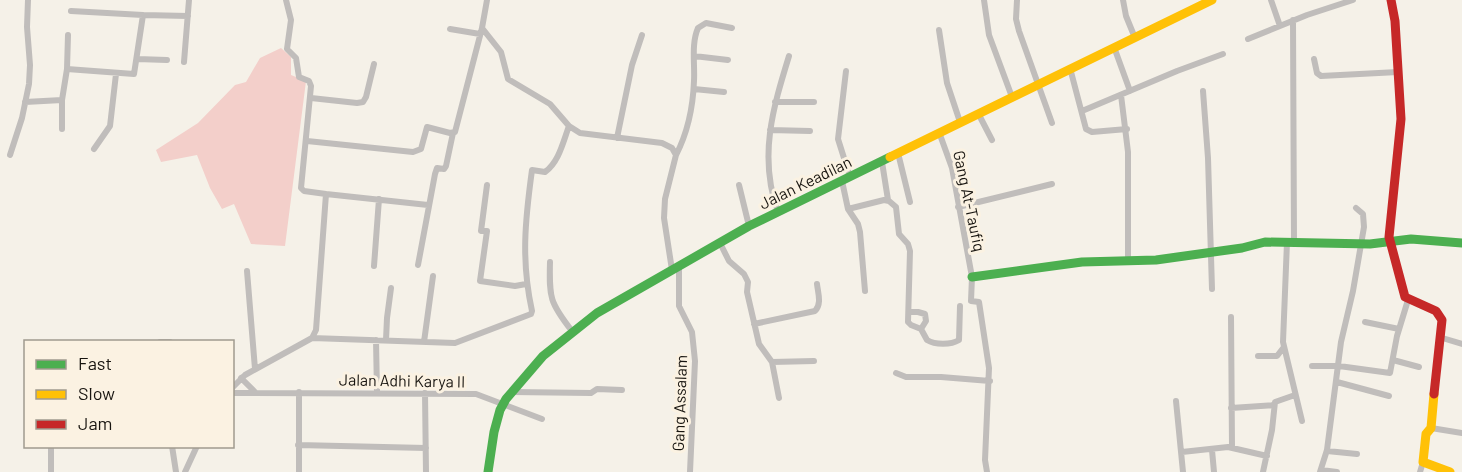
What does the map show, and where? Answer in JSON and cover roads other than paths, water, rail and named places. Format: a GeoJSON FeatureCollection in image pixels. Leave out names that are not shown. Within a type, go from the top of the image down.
{"type":"FeatureCollection","features":[{"type":"Feature","properties":{"kind":"street"},"geometry":{"type":"LineString","coordinates":[[10,155],[25,102],[30,65],[27,27],[28,0]]}},
{"type":"Feature","properties":{"kind":"street"},"geometry":{"type":"LineString","coordinates":[[184,62],[189,0]]}},
{"type":"Feature","properties":{"kind":"street"},"geometry":{"type":"LineString","coordinates":[[286,0],[291,20],[287,49],[297,60],[299,77],[311,84],[302,190],[428,206]]}},
{"type":"Feature","properties":{"kind":"street"},"geometry":{"type":"LineString","coordinates":[[418,265],[436,169],[444,169],[448,162],[453,133],[456,130],[487,0]]}},
{"type":"Feature","properties":{"kind":"street"},"geometry":{"type":"LineString","coordinates":[[984,0],[989,35],[1012,97]]}},
{"type":"Feature","properties":{"kind":"street"},"geometry":{"type":"LineString","coordinates":[[1017,0],[1016,19],[1052,123]]}},
{"type":"Feature","properties":{"kind":"street"},"geometry":{"type":"LineString","coordinates":[[1123,0],[1132,31]]}},
{"type":"Feature","properties":{"kind":"street","name":"Jalan Keadilan"},"geometry":{"type":"LineString","coordinates":[[488,472],[494,432],[502,405],[543,356],[572,331],[620,298],[720,243],[777,208],[880,163],[959,119],[978,113],[1114,47],[1132,31],[1212,0]]}},
{"type":"Feature","properties":{"kind":"street"},"geometry":{"type":"LineString","coordinates":[[1271,0],[1280,26]]}},
{"type":"Feature","properties":{"kind":"street"},"geometry":{"type":"LineString","coordinates":[[1248,39],[1329,3],[1353,0]]}},
{"type":"Feature","properties":{"kind":"street"},"geometry":{"type":"LineString","coordinates":[[1391,0],[1395,21],[1401,131],[1389,242],[1401,287],[1408,300],[1440,314],[1442,320],[1431,428],[1426,434],[1420,472]]}},
{"type":"Feature","properties":{"kind":"street"},"geometry":{"type":"LineString","coordinates":[[71,11],[188,16]]}},
{"type":"Feature","properties":{"kind":"street"},"geometry":{"type":"LineString","coordinates":[[67,69],[134,74],[143,15]]}},
{"type":"Feature","properties":{"kind":"street"},"geometry":{"type":"LineString","coordinates":[[1293,20],[1290,243],[1283,335],[1302,421]]}},
{"type":"Feature","properties":{"kind":"street","name":"Gang Assalam"},"geometry":{"type":"LineString","coordinates":[[690,472],[695,361],[692,332],[679,306],[675,268],[666,238],[664,218],[676,155],[689,121],[694,89],[696,34],[702,24],[712,23],[732,28]]}},
{"type":"Feature","properties":{"kind":"street"},"geometry":{"type":"LineString","coordinates":[[450,29],[481,31],[501,52],[508,79],[550,104],[569,126],[585,135],[662,143],[672,147],[676,155]]}},
{"type":"Feature","properties":{"kind":"street"},"geometry":{"type":"LineString","coordinates":[[939,30],[945,75],[959,119]]}},
{"type":"Feature","properties":{"kind":"street"},"geometry":{"type":"LineString","coordinates":[[62,129],[62,100],[67,69],[68,35]]}},
{"type":"Feature","properties":{"kind":"street"},"geometry":{"type":"LineString","coordinates":[[617,138],[632,65],[642,35]]}},
{"type":"Feature","properties":{"kind":"street"},"geometry":{"type":"LineString","coordinates":[[1114,47],[1130,91]]}},
{"type":"Feature","properties":{"kind":"street"},"geometry":{"type":"LineString","coordinates":[[1082,111],[1223,54]]}},
{"type":"Feature","properties":{"kind":"street"},"geometry":{"type":"LineString","coordinates":[[694,56],[728,60]]}},
{"type":"Feature","properties":{"kind":"street"},"geometry":{"type":"LineString","coordinates":[[777,208],[768,156],[770,130],[775,102],[789,56]]}},
{"type":"Feature","properties":{"kind":"street"},"geometry":{"type":"LineString","coordinates":[[137,59],[167,60]]}},
{"type":"Feature","properties":{"kind":"street"},"geometry":{"type":"LineString","coordinates":[[1314,59],[1319,75],[1398,72]]}},
{"type":"Feature","properties":{"kind":"street"},"geometry":{"type":"LineString","coordinates":[[311,98],[363,102],[374,64]]}},
{"type":"Feature","properties":{"kind":"street"},"geometry":{"type":"LineString","coordinates":[[1070,68],[1086,129],[1089,131],[1126,129]]}},
{"type":"Feature","properties":{"kind":"street"},"geometry":{"type":"LineString","coordinates":[[846,71],[838,139],[846,179],[848,209],[858,224],[860,232],[865,291]]}},
{"type":"Feature","properties":{"kind":"street"},"geometry":{"type":"LineString","coordinates":[[94,149],[110,126],[116,74]]}},
{"type":"Feature","properties":{"kind":"street"},"geometry":{"type":"LineString","coordinates":[[694,89],[724,92]]}},
{"type":"Feature","properties":{"kind":"street"},"geometry":{"type":"LineString","coordinates":[[1203,91],[1208,158],[1212,289]]}},
{"type":"Feature","properties":{"kind":"street"},"geometry":{"type":"LineString","coordinates":[[1121,95],[1126,129],[1129,189],[1128,262]]}},
{"type":"Feature","properties":{"kind":"street"},"geometry":{"type":"LineString","coordinates":[[25,102],[62,100]]}},
{"type":"Feature","properties":{"kind":"street"},"geometry":{"type":"LineString","coordinates":[[775,102],[814,102]]}},
{"type":"Feature","properties":{"kind":"street"},"geometry":{"type":"LineString","coordinates":[[978,113],[992,140]]}},
{"type":"Feature","properties":{"kind":"street"},"geometry":{"type":"LineString","coordinates":[[234,386],[255,369],[312,338],[461,342],[531,315],[526,285],[526,225],[532,170],[545,172],[551,168],[556,161],[569,126]]}},
{"type":"Feature","properties":{"kind":"street"},"geometry":{"type":"LineString","coordinates":[[307,141],[413,152],[421,149],[428,127],[453,133]]}},
{"type":"Feature","properties":{"kind":"street"},"geometry":{"type":"LineString","coordinates":[[770,130],[810,131]]}},
{"type":"Feature","properties":{"kind":"street","name":"Gang At-Taufiq"},"geometry":{"type":"LineString","coordinates":[[939,132],[949,158],[972,277],[971,301],[979,302],[990,381]]}},
{"type":"Feature","properties":{"kind":"street"},"geometry":{"type":"LineString","coordinates":[[898,153],[910,202]]}},
{"type":"Feature","properties":{"kind":"street"},"geometry":{"type":"LineString","coordinates":[[880,163],[886,200],[898,210],[900,234],[908,244],[910,251],[909,324],[921,328],[929,342],[957,342],[960,338],[960,306]]}},
{"type":"Feature","properties":{"kind":"street"},"geometry":{"type":"LineString","coordinates":[[958,207],[1052,184]]}},
{"type":"Feature","properties":{"kind":"street"},"geometry":{"type":"LineString","coordinates":[[487,185],[481,231],[487,231],[480,281],[515,286],[526,285]]}},
{"type":"Feature","properties":{"kind":"street"},"geometry":{"type":"LineString","coordinates":[[740,185],[749,226]]}},
{"type":"Feature","properties":{"kind":"street"},"geometry":{"type":"LineString","coordinates":[[312,338],[316,326],[326,194]]}},
{"type":"Feature","properties":{"kind":"street"},"geometry":{"type":"LineString","coordinates":[[374,266],[380,200]]}},
{"type":"Feature","properties":{"kind":"street"},"geometry":{"type":"LineString","coordinates":[[848,209],[886,200]]}},
{"type":"Feature","properties":{"kind":"street"},"geometry":{"type":"LineString","coordinates":[[1337,472],[1321,471],[1327,451],[1341,342],[1353,291],[1364,219],[1361,210],[1356,208]]}},
{"type":"Feature","properties":{"kind":"street"},"geometry":{"type":"LineString","coordinates":[[972,277],[1082,262],[1128,262],[1210,253],[1264,242],[1360,244],[1411,239],[1462,243]]}},
{"type":"Feature","properties":{"kind":"street"},"geometry":{"type":"LineString","coordinates":[[720,243],[729,261],[746,277],[759,344],[772,362],[779,398]]}},
{"type":"Feature","properties":{"kind":"street"},"geometry":{"type":"LineString","coordinates":[[550,262],[550,297],[572,331]]}},
{"type":"Feature","properties":{"kind":"street"},"geometry":{"type":"LineString","coordinates":[[248,272],[255,369]]}},
{"type":"Feature","properties":{"kind":"street"},"geometry":{"type":"LineString","coordinates":[[424,342],[433,276]]}},
{"type":"Feature","properties":{"kind":"street"},"geometry":{"type":"LineString","coordinates":[[754,324],[815,311],[819,303],[817,284]]}},
{"type":"Feature","properties":{"kind":"street"},"geometry":{"type":"LineString","coordinates":[[386,340],[391,288]]}},
{"type":"Feature","properties":{"kind":"street"},"geometry":{"type":"LineString","coordinates":[[1312,366],[1339,366],[1391,372],[1399,329],[1408,300]]}},
{"type":"Feature","properties":{"kind":"street"},"geometry":{"type":"LineString","coordinates":[[909,312],[925,314],[926,321],[921,328]]}},
{"type":"Feature","properties":{"kind":"street"},"geometry":{"type":"LineString","coordinates":[[1231,317],[1232,447]]}},
{"type":"Feature","properties":{"kind":"street"},"geometry":{"type":"LineString","coordinates":[[1365,322],[1399,329]]}},
{"type":"Feature","properties":{"kind":"street"},"geometry":{"type":"LineString","coordinates":[[1440,337],[1462,344]]}},
{"type":"Feature","properties":{"kind":"street"},"geometry":{"type":"LineString","coordinates":[[376,340],[377,393]]}},
{"type":"Feature","properties":{"kind":"street"},"geometry":{"type":"LineString","coordinates":[[1258,356],[1277,356],[1284,347]]}},
{"type":"Feature","properties":{"kind":"street"},"geometry":{"type":"LineString","coordinates":[[1393,360],[1419,367]]}},
{"type":"Feature","properties":{"kind":"street"},"geometry":{"type":"LineString","coordinates":[[772,362],[814,361]]}},
{"type":"Feature","properties":{"kind":"street"},"geometry":{"type":"LineString","coordinates":[[896,373],[906,377],[941,376],[990,381],[985,460],[987,472]]}},
{"type":"Feature","properties":{"kind":"street"},"geometry":{"type":"LineString","coordinates":[[241,378],[256,392]]}},
{"type":"Feature","properties":{"kind":"street"},"geometry":{"type":"LineString","coordinates":[[1337,382],[1389,396]]}},
{"type":"Feature","properties":{"kind":"street"},"geometry":{"type":"LineString","coordinates":[[512,392],[591,393],[597,389],[622,390]]}},
{"type":"Feature","properties":{"kind":"street"},"geometry":{"type":"LineString","coordinates":[[299,392],[299,472]]}},
{"type":"Feature","properties":{"kind":"street","name":"Jalan Adhi Karya II"},"geometry":{"type":"LineString","coordinates":[[234,393],[480,395],[542,419]]}},
{"type":"Feature","properties":{"kind":"street"},"geometry":{"type":"LineString","coordinates":[[425,393],[426,472]]}},
{"type":"Feature","properties":{"kind":"street"},"geometry":{"type":"LineString","coordinates":[[1263,472],[1272,430],[1274,405],[1277,400],[1295,395]]}},
{"type":"Feature","properties":{"kind":"street"},"geometry":{"type":"LineString","coordinates":[[1176,401],[1183,472]]}},
{"type":"Feature","properties":{"kind":"street"},"geometry":{"type":"LineString","coordinates":[[1231,408],[1274,405]]}},
{"type":"Feature","properties":{"kind":"street"},"geometry":{"type":"LineString","coordinates":[[1431,428],[1462,433]]}},
{"type":"Feature","properties":{"kind":"street"},"geometry":{"type":"LineString","coordinates":[[298,446],[426,448]]}},
{"type":"Feature","properties":{"kind":"street"},"geometry":{"type":"LineString","coordinates":[[1182,452],[1232,447],[1267,456]]}},
{"type":"Feature","properties":{"kind":"street"},"geometry":{"type":"LineString","coordinates":[[51,448],[51,472]]}},
{"type":"Feature","properties":{"kind":"street"},"geometry":{"type":"LineString","coordinates":[[172,448],[176,472]]}},
{"type":"Feature","properties":{"kind":"street"},"geometry":{"type":"LineString","coordinates":[[190,448],[192,455]]}},
{"type":"Feature","properties":{"kind":"street"},"geometry":{"type":"LineString","coordinates":[[185,472],[196,448]]}},
{"type":"Feature","properties":{"kind":"street"},"geometry":{"type":"LineString","coordinates":[[1212,450],[1214,472]]}},
{"type":"Feature","properties":{"kind":"street"},"geometry":{"type":"LineString","coordinates":[[1327,451],[1357,454]]}},
{"type":"Feature","properties":{"kind":"street"},"geometry":{"type":"LineString","coordinates":[[1423,462],[1450,472]]}}]}
